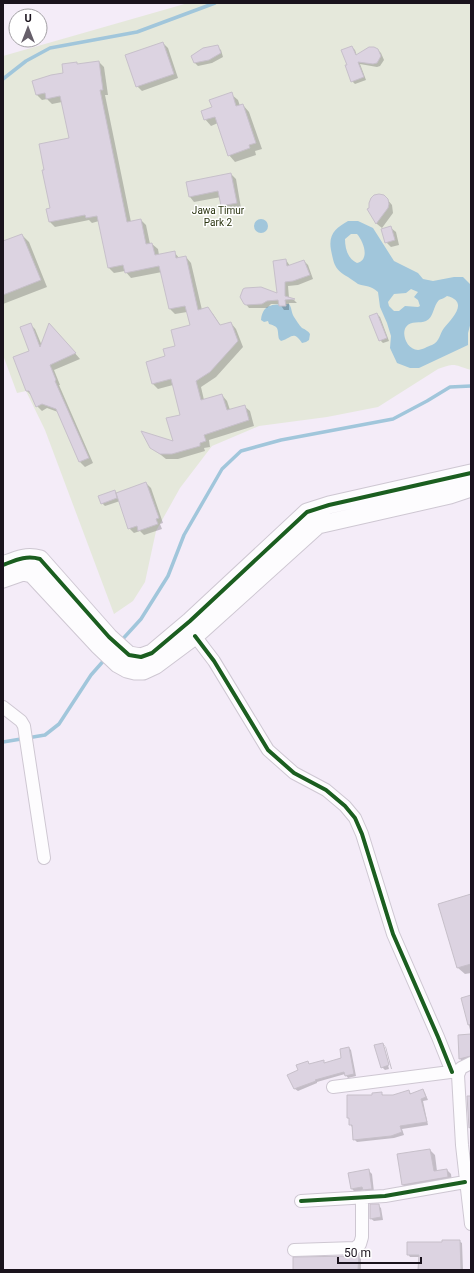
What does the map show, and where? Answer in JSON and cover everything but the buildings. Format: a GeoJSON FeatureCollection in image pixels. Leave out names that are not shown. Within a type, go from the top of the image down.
{"type":"FeatureCollection","features":[{"type":"Feature","properties":{"kind":"street"},"geometry":{"type":"LineString","coordinates":[[123,660],[141,657],[152,653],[307,512],[329,504],[471,473]]}},
{"type":"Feature","properties":{"kind":"street"},"geometry":{"type":"LineString","coordinates":[[3,579],[23,572],[36,576],[123,660],[127,669],[143,671],[151,668],[195,636],[318,524],[450,495],[471,488]]}},
{"type":"Feature","properties":{"kind":"street"},"geometry":{"type":"LineString","coordinates":[[3,565],[28,556],[40,559],[104,641]]}},
{"type":"Feature","properties":{"kind":"street"},"geometry":{"type":"LineString","coordinates":[[195,636],[214,661],[268,750],[294,773],[326,790],[345,806],[355,818],[362,834],[393,934],[438,1037],[458,1078],[466,1145],[465,1182],[471,1224]]}},
{"type":"Feature","properties":{"kind":"street"},"geometry":{"type":"LineString","coordinates":[[3,707],[21,721],[24,726],[44,858]]}},
{"type":"Feature","properties":{"kind":"street"},"geometry":{"type":"LineString","coordinates":[[333,1087],[455,1072],[471,1063]]}},
{"type":"Feature","properties":{"kind":"street"},"geometry":{"type":"LineString","coordinates":[[301,1200],[363,1198],[465,1182]]}},
{"type":"Feature","properties":{"kind":"street"},"geometry":{"type":"LineString","coordinates":[[294,1250],[355,1248],[360,1244],[362,1237],[363,1198]]}},
{"type":"Feature","properties":{"kind":"green space","name":"Jawa Timur Park 2"},"geometry":{"type":"Polygon","coordinates":[[[188,3],[471,3],[471,370],[455,365],[448,366],[438,369],[378,407],[327,417],[259,426],[212,446],[180,488],[156,531],[145,582],[133,601],[114,614],[45,430],[26,391],[17,393],[3,355],[3,56],[31,48],[48,48],[48,43],[188,3]]]}},
{"type":"Feature","properties":{"kind":"water"},"geometry":{"type":"Polygon","coordinates":[[[258,219],[264,219],[268,223],[268,229],[264,233],[258,233],[254,229],[254,223],[258,219]]]}},
{"type":"Feature","properties":{"kind":"water"},"geometry":{"type":"Polygon","coordinates":[[[348,221],[358,221],[373,228],[394,261],[418,273],[423,279],[433,281],[463,277],[471,285],[471,322],[468,333],[468,345],[419,368],[410,368],[397,363],[390,348],[391,336],[380,307],[378,292],[371,287],[358,284],[337,269],[334,263],[330,244],[332,236],[337,229],[348,221]],[[351,234],[345,239],[346,246],[349,256],[357,263],[361,261],[365,255],[364,246],[357,234],[351,234]],[[411,289],[406,293],[394,294],[388,302],[389,306],[394,311],[399,311],[405,306],[420,306],[418,300],[414,297],[418,292],[411,289]],[[447,296],[439,300],[429,319],[424,322],[410,324],[406,327],[404,334],[406,341],[408,345],[414,349],[418,350],[435,343],[457,311],[457,302],[454,299],[447,296]]]}},
{"type":"Feature","properties":{"kind":"water"},"geometry":{"type":"Polygon","coordinates":[[[289,304],[293,315],[302,328],[310,334],[309,340],[306,342],[302,343],[294,336],[281,341],[279,339],[276,327],[269,324],[268,321],[264,322],[261,320],[262,314],[267,307],[289,304]]]}},
{"type":"Feature","properties":{"kind":"waterway"},"geometry":{"type":"LineString","coordinates":[[3,79],[26,61],[50,48],[137,32],[215,3]]}},
{"type":"Feature","properties":{"kind":"waterway"},"geometry":{"type":"LineString","coordinates":[[120,642],[141,619],[168,576],[184,535],[222,469],[241,451],[281,440],[393,419],[450,387],[471,386]]}},
{"type":"Feature","properties":{"kind":"waterway"},"geometry":{"type":"LineString","coordinates":[[3,742],[45,735],[59,724],[91,675],[106,658]]}},
{"type":"Feature","properties":{"kind":"cycle path"},"geometry":{"type":"LineString","coordinates":[[3,565],[26,558],[40,559],[109,637],[129,655],[141,657],[152,653],[190,621],[307,512],[329,505],[471,473]]}},
{"type":"Feature","properties":{"kind":"cycle path"},"geometry":{"type":"LineString","coordinates":[[195,636],[214,661],[268,750],[294,773],[326,790],[345,806],[355,818],[362,834],[393,934],[452,1072]]}},
{"type":"Feature","properties":{"kind":"cycle path"},"geometry":{"type":"LineString","coordinates":[[301,1201],[385,1196],[465,1182]]}}]}
